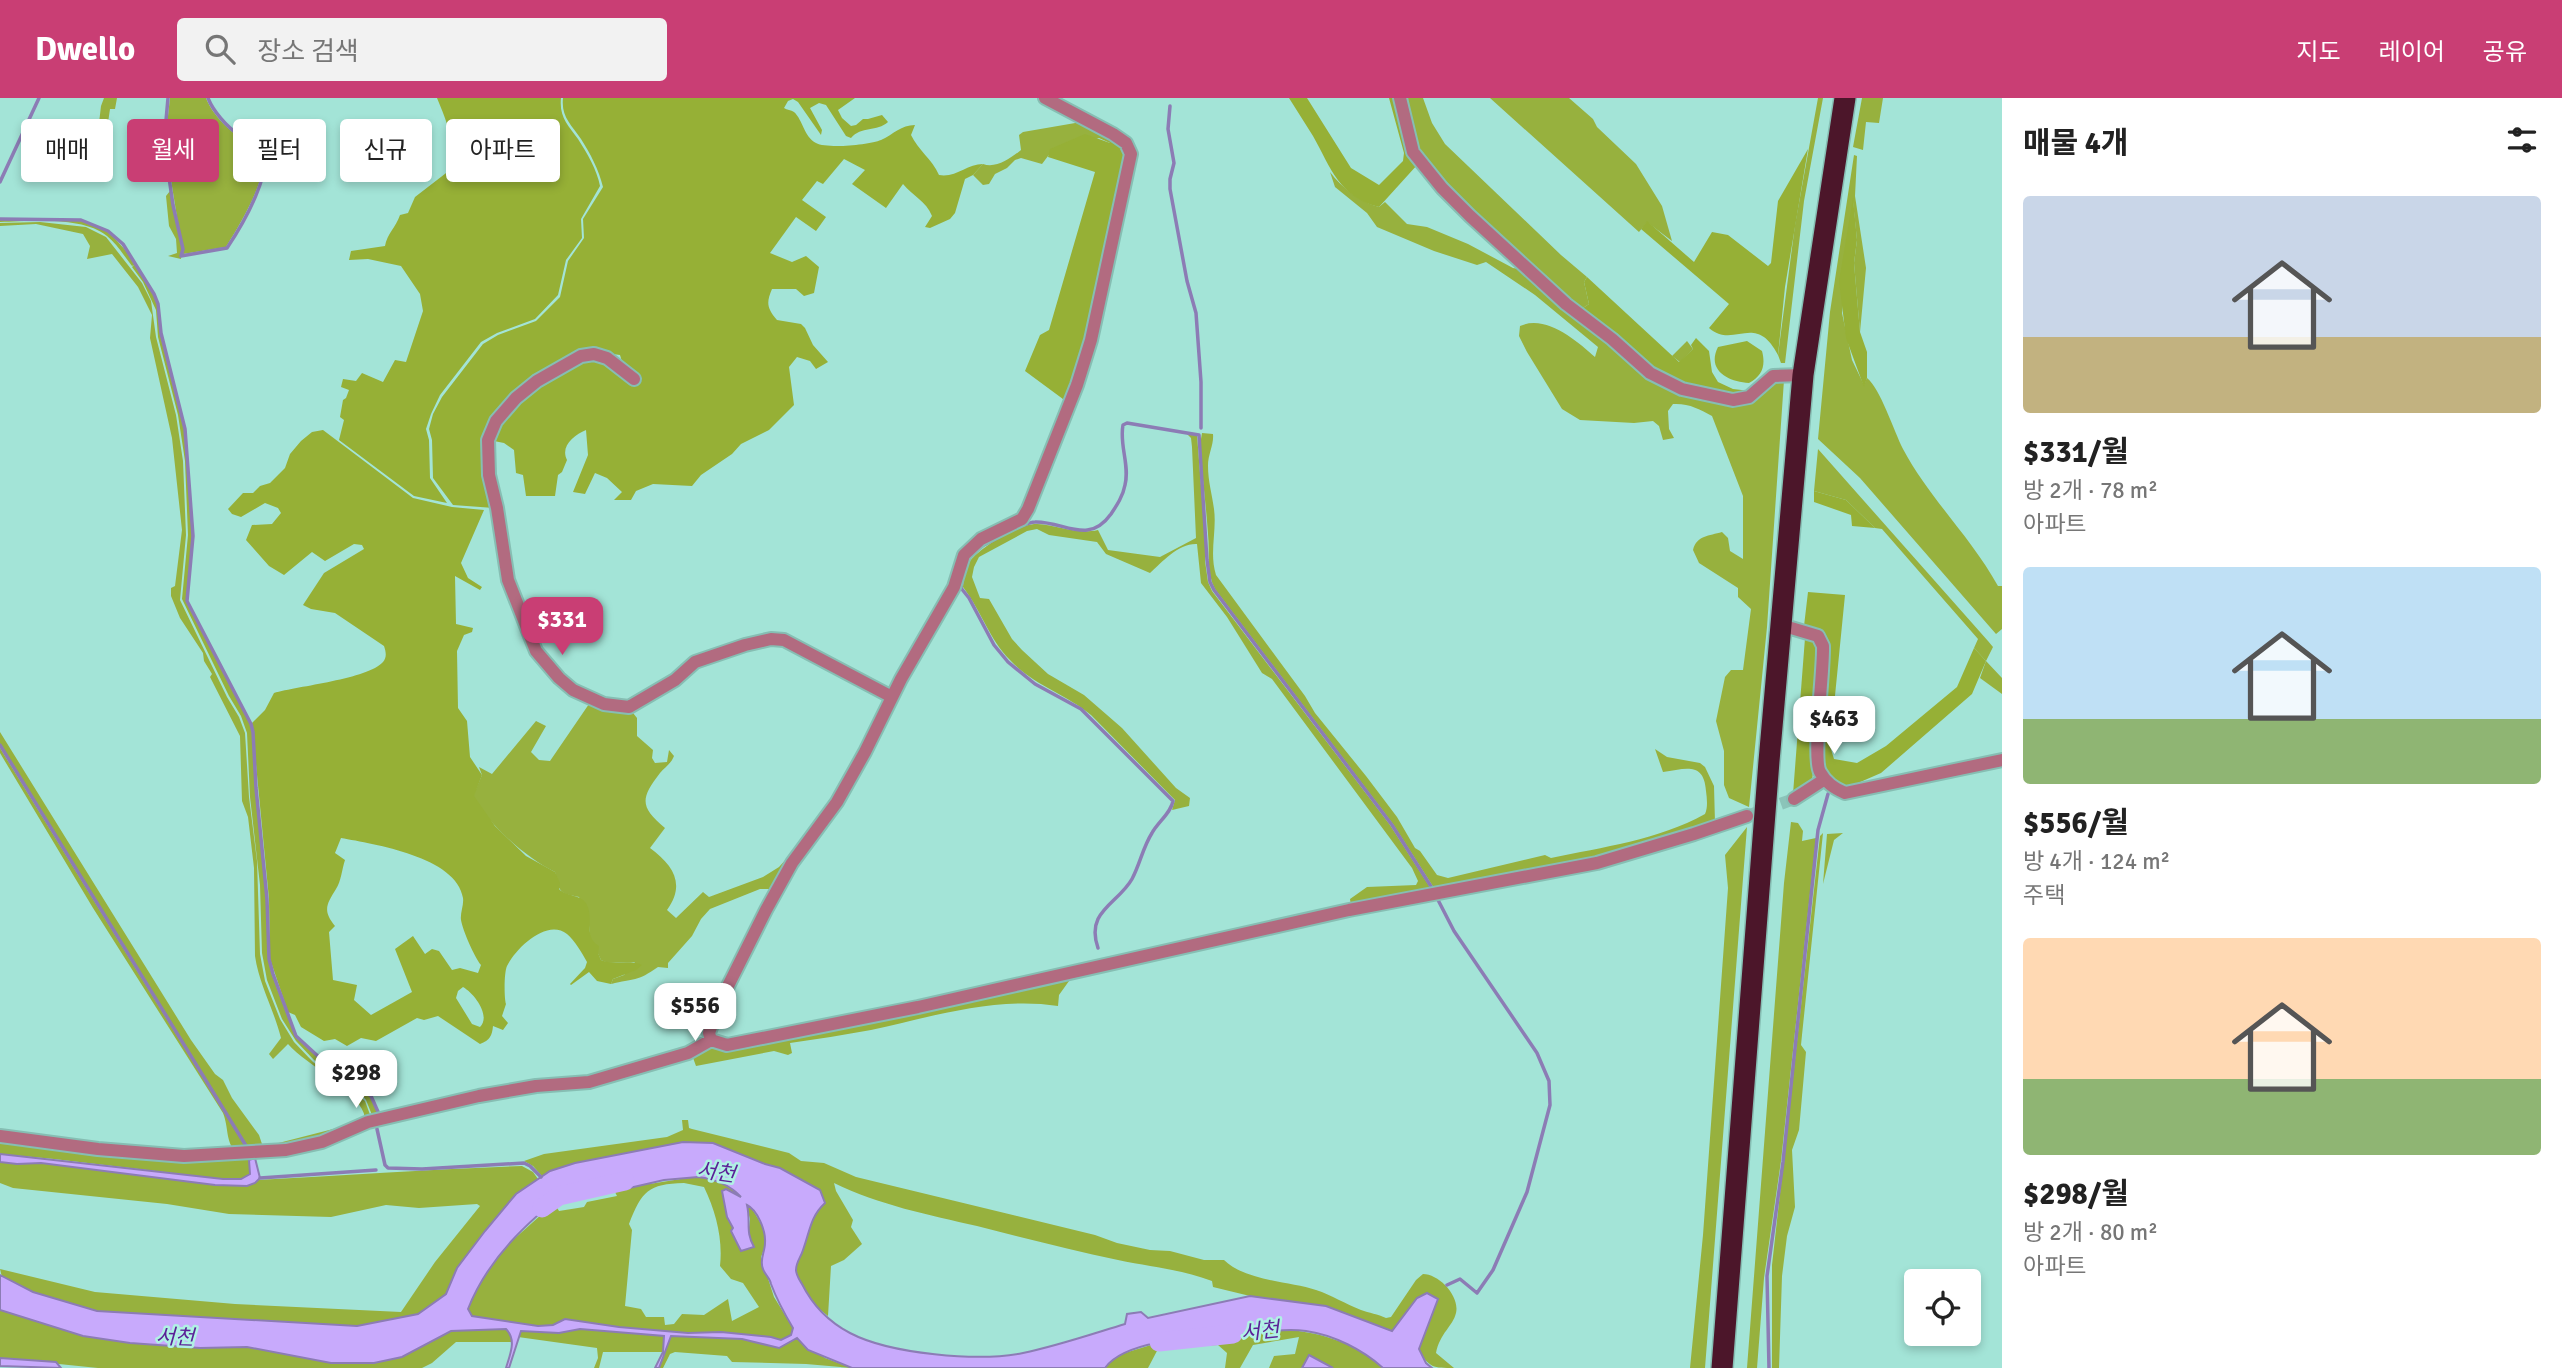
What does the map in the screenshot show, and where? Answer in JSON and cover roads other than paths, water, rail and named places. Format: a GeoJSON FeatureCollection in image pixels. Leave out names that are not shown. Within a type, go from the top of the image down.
{"type":"FeatureCollection","features":[{"type":"Feature","properties":{"kind":"highway"},"geometry":{"type":"LineString","coordinates":[[1723,1368],[1803,374],[1845,98]]}},
{"type":"Feature","properties":{"kind":"street"},"geometry":{"type":"LineString","coordinates":[[711,1040],[709,1033],[720,1002],[766,910],[792,863],[837,802],[865,752],[891,697],[954,587],[964,555],[981,539],[1022,519],[1028,509],[1077,385],[1091,340],[1130,154],[1126,143],[1113,134],[1045,98]]}},
{"type":"Feature","properties":{"kind":"street"},"geometry":{"type":"LineString","coordinates":[[1400,98],[1413,152],[1442,188],[1566,304],[1612,339],[1650,373],[1682,389],[1733,400],[1749,397],[1773,376],[1803,374]]}},
{"type":"Feature","properties":{"kind":"street"},"geometry":{"type":"LineString","coordinates":[[634,379],[607,358],[594,354],[581,356],[537,381],[516,398],[496,421],[488,440],[489,475],[508,580],[536,651],[548,666],[573,690],[589,699],[604,705],[629,707],[675,680],[695,662],[746,645],[771,639],[784,640],[891,697]]}},
{"type":"Feature","properties":{"kind":"street"},"geometry":{"type":"LineString","coordinates":[[1781,625],[1818,636],[1823,646],[1818,771],[1831,787],[1845,793],[2002,760]]}},
{"type":"Feature","properties":{"kind":"street"},"geometry":{"type":"LineString","coordinates":[[1794,799],[1825,779]]}},
{"type":"Feature","properties":{"kind":"street"},"geometry":{"type":"LineString","coordinates":[[0,1136],[97,1149],[184,1156],[286,1150],[322,1142],[368,1122],[479,1096],[536,1086],[589,1082],[688,1053],[711,1040],[727,1045],[892,1012],[1349,910],[1597,863],[1747,816]]}},
{"type":"Feature","properties":{"kind":"water"},"geometry":{"type":"Polygon","coordinates":[[[683,1142],[713,1143],[780,1168],[820,1190],[825,1203],[811,1225],[797,1264],[797,1275],[816,1305],[835,1324],[850,1333],[888,1346],[935,1354],[1004,1356],[1062,1343],[1125,1324],[1127,1314],[1141,1312],[1148,1318],[1250,1296],[1326,1306],[1392,1331],[1417,1298],[1427,1293],[1438,1299],[1419,1349],[1426,1363],[1432,1368],[1383,1368],[1357,1349],[1337,1340],[1317,1333],[1291,1330],[1150,1344],[1116,1358],[1105,1368],[852,1368],[808,1350],[797,1338],[779,1348],[742,1339],[671,1336],[659,1368],[655,1368],[663,1352],[664,1336],[580,1329],[559,1333],[521,1331],[509,1368],[506,1368],[512,1342],[506,1329],[451,1331],[402,1357],[374,1363],[331,1363],[247,1347],[200,1348],[130,1343],[83,1336],[0,1310],[0,1275],[33,1292],[97,1311],[357,1326],[418,1314],[446,1294],[457,1268],[516,1194],[550,1171],[575,1163],[683,1142]],[[698,1177],[664,1180],[625,1189],[585,1185],[571,1188],[525,1227],[498,1257],[486,1273],[468,1309],[472,1316],[538,1326],[553,1325],[565,1319],[619,1327],[688,1333],[721,1332],[781,1340],[791,1335],[793,1328],[762,1266],[765,1238],[757,1216],[747,1205],[750,1236],[754,1247],[741,1251],[731,1231],[733,1228],[727,1217],[722,1191],[726,1189],[741,1197],[727,1185],[698,1177]]]}},
{"type":"Feature","properties":{"kind":"water"},"geometry":{"type":"Polygon","coordinates":[[[0,1154],[223,1179],[241,1179],[250,1174],[249,1160],[255,1158],[260,1178],[247,1186],[215,1185],[41,1163],[0,1162],[0,1154]]]}},
{"type":"Feature","properties":{"kind":"water"},"geometry":{"type":"Polygon","coordinates":[[[1309,1355],[1333,1368],[1302,1368],[1309,1355]]]}},
{"type":"Feature","properties":{"kind":"water"},"geometry":{"type":"Polygon","coordinates":[[[0,1358],[56,1362],[61,1368],[0,1366],[0,1358]]]}},
{"type":"Feature","properties":{"kind":"waterway"},"geometry":{"type":"LineString","coordinates":[[0,182],[39,98]]}},
{"type":"Feature","properties":{"kind":"waterway"},"geometry":{"type":"LineString","coordinates":[[168,98],[164,143],[183,249],[181,256],[227,248],[256,196],[265,166],[264,154],[258,145],[230,128],[208,98]]}},
{"type":"Feature","properties":{"kind":"waterway"},"geometry":{"type":"LineString","coordinates":[[1170,106],[1168,129],[1174,163],[1170,189],[1187,281],[1196,313],[1201,428]]}},
{"type":"Feature","properties":{"kind":"waterway"},"geometry":{"type":"LineString","coordinates":[[0,219],[81,220],[108,231],[123,244],[154,294],[185,429],[193,536],[187,601],[253,732],[267,899],[269,959],[273,974],[296,1036],[321,1059],[371,1096],[379,1114]]}},
{"type":"Feature","properties":{"kind":"waterway"},"geometry":{"type":"LineString","coordinates":[[1014,529],[1035,522],[1084,530],[1094,529],[1102,523],[1118,504],[1125,485],[1123,425],[1127,423],[1199,435],[1207,560],[1214,590],[1392,825],[1432,888]]}},
{"type":"Feature","properties":{"kind":"waterway"},"geometry":{"type":"LineString","coordinates":[[980,547],[1001,536]]}},
{"type":"Feature","properties":{"kind":"waterway"},"geometry":{"type":"LineString","coordinates":[[962,580],[961,588],[994,645],[1008,662],[1035,684],[1081,709],[1173,801],[1170,810],[1149,838],[1132,879],[1099,916],[1095,935],[1098,948]]}},
{"type":"Feature","properties":{"kind":"waterway"},"geometry":{"type":"LineString","coordinates":[[0,745],[248,1149]]}},
{"type":"Feature","properties":{"kind":"waterway"},"geometry":{"type":"LineString","coordinates":[[1769,1368],[1767,1276],[1783,1162],[1818,830],[1828,794]]}},
{"type":"Feature","properties":{"kind":"waterway"},"geometry":{"type":"LineString","coordinates":[[1437,898],[1454,931],[1537,1053],[1549,1081],[1550,1105],[1527,1192],[1493,1270],[1477,1293],[1460,1279],[1447,1285]]}},
{"type":"Feature","properties":{"kind":"waterway"},"geometry":{"type":"LineString","coordinates":[[377,1129],[388,1168],[422,1169],[524,1163],[541,1177]]}},
{"type":"Feature","properties":{"kind":"waterway"},"geometry":{"type":"LineString","coordinates":[[260,1178],[376,1170]]}},
{"type":"Feature","properties":{"kind":"waterway","name":"서천"},"geometry":{"type":"LineString","coordinates":[[542,1208],[559,1196],[625,1181]]}},
{"type":"Feature","properties":{"kind":"waterway","name":"서천"},"geometry":{"type":"LineString","coordinates":[[1159,1342],[1233,1334]]}},
{"type":"Feature","properties":{"kind":"tunnel"},"geometry":{"type":"LineString","coordinates":[[1747,816],[1794,799]]}}]}
